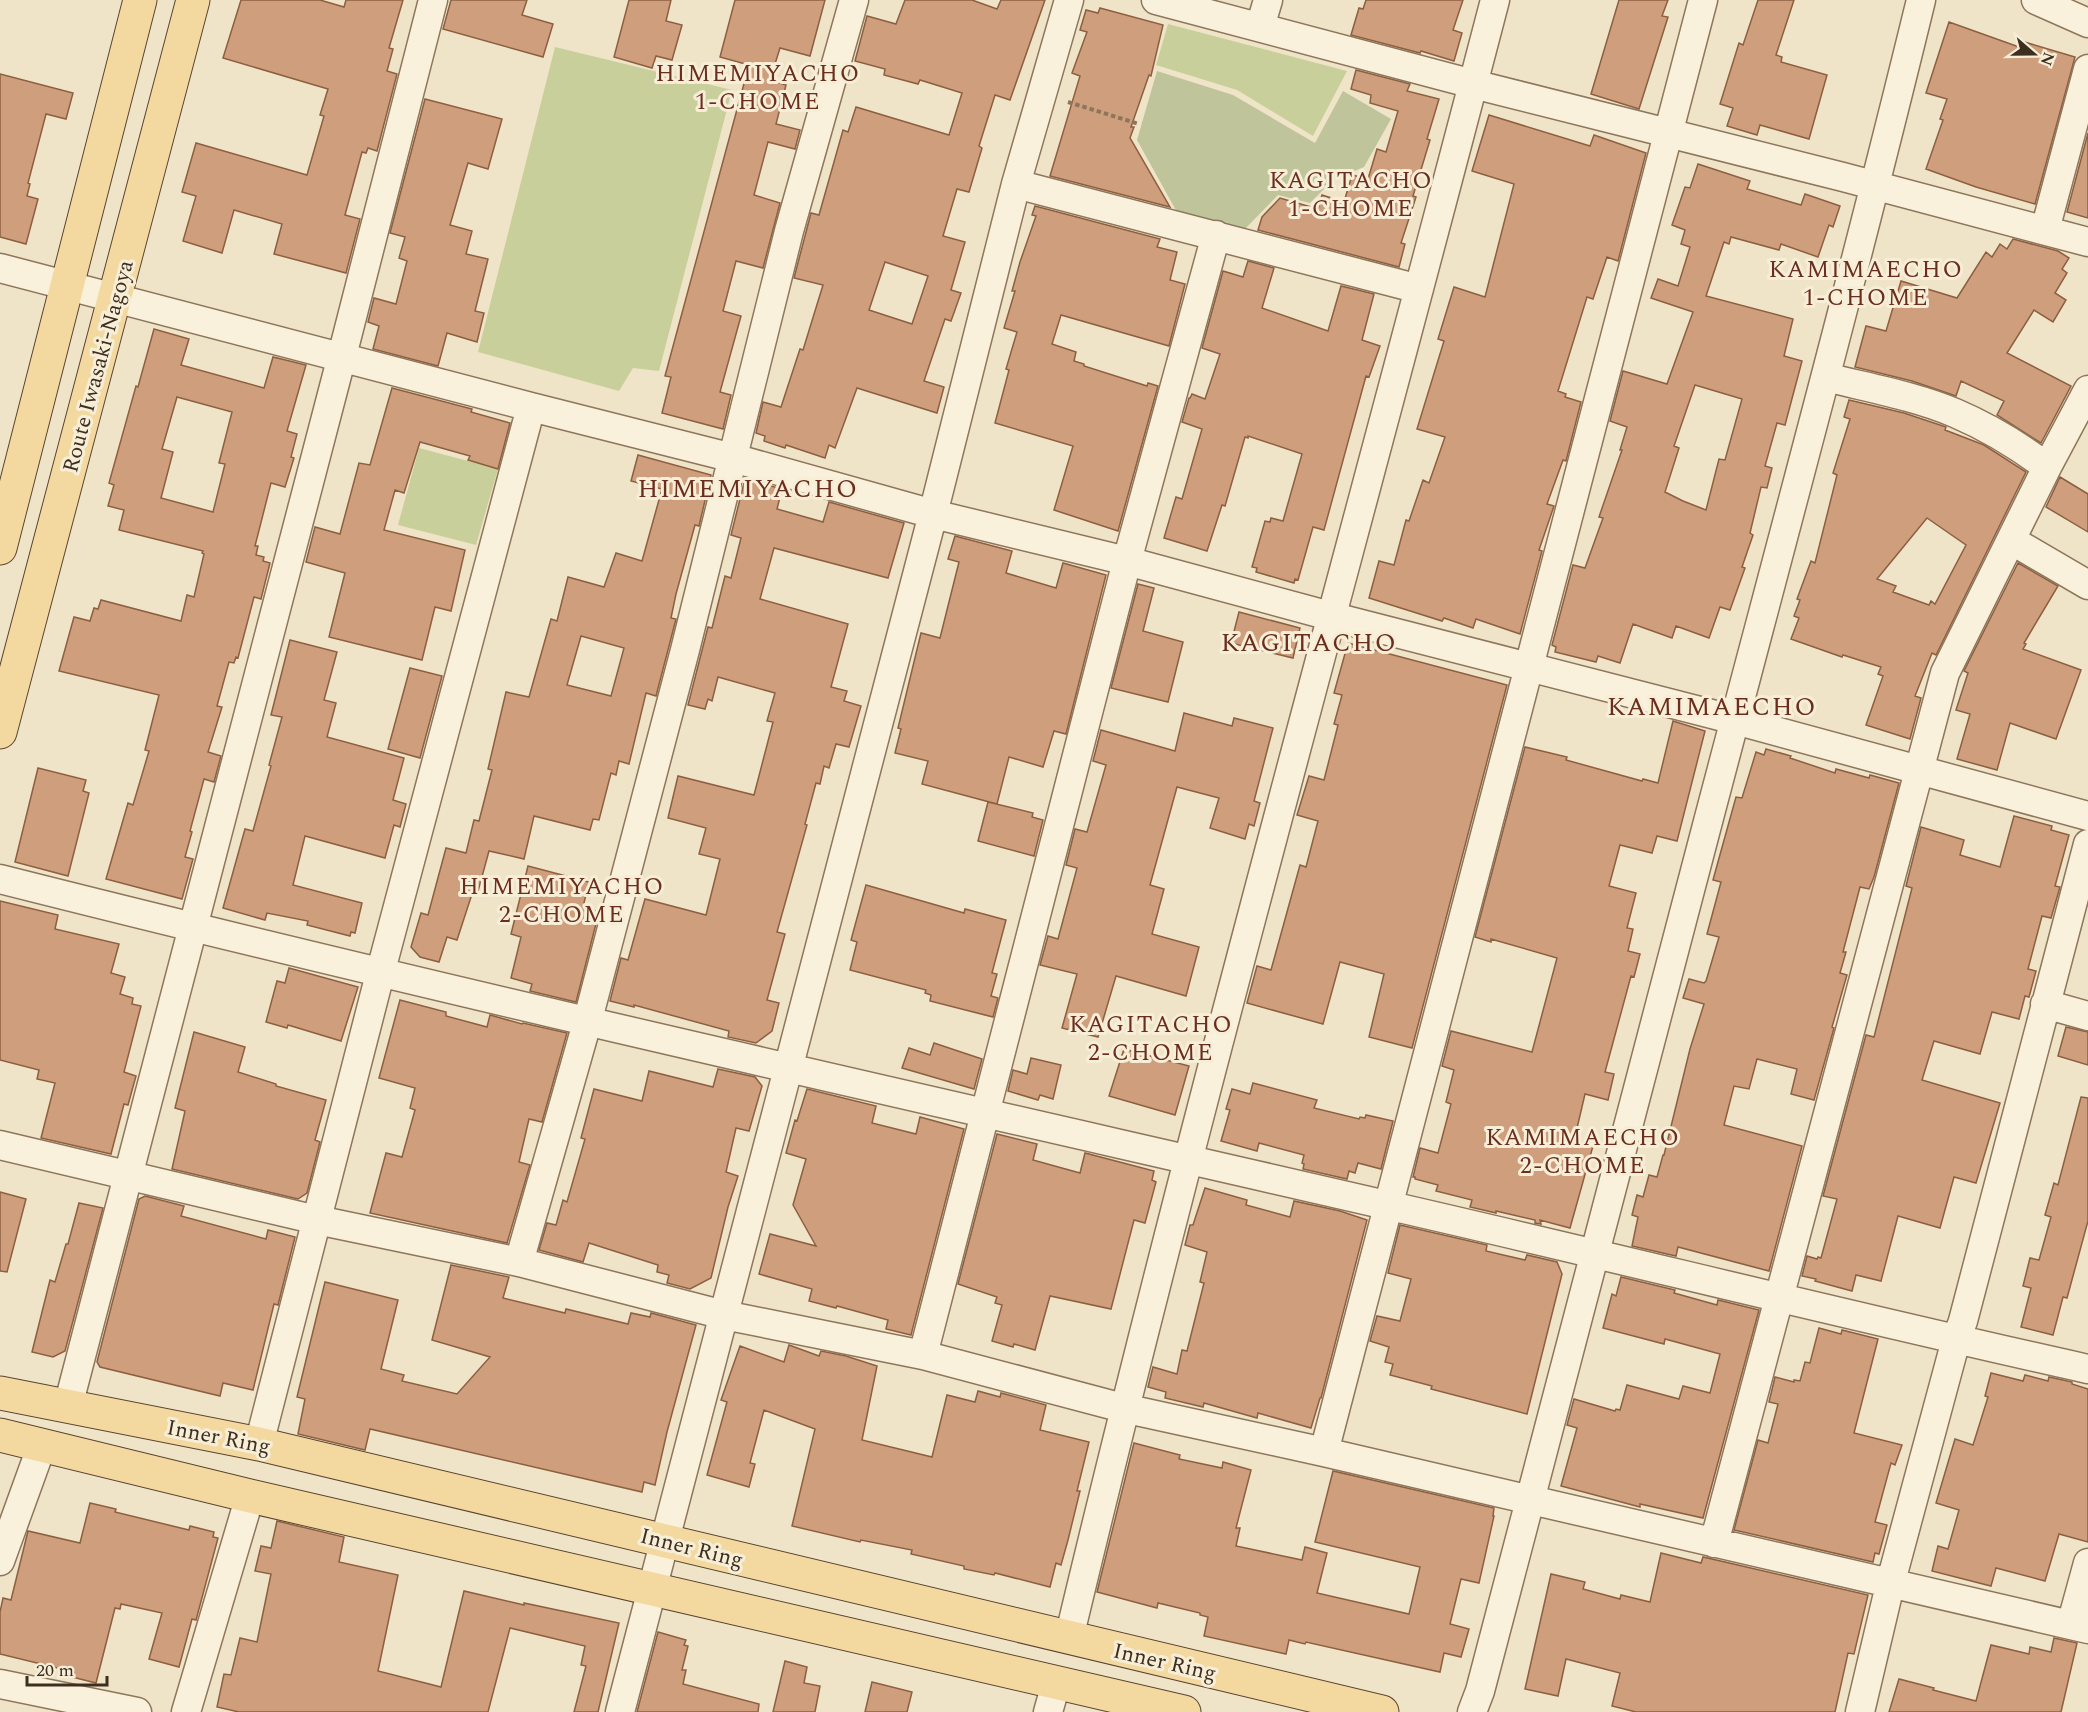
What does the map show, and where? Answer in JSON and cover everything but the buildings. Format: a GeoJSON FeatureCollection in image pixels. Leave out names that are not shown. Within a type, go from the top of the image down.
{"type":"FeatureCollection","features":[{"type":"Feature","properties":{"kind":"main road"},"geometry":{"type":"LineString","coordinates":[[0,548],[140,0]]}},
{"type":"Feature","properties":{"kind":"main road","name":"Route Iwasaki-Nagoya"},"geometry":{"type":"LineString","coordinates":[[0,732],[193,0]]}},
{"type":"Feature","properties":{"kind":"main road","name":"Inner Ring"},"geometry":{"type":"LineString","coordinates":[[0,1393],[259,1444],[1382,1712]]}},
{"type":"Feature","properties":{"kind":"main road","name":"Inner Ring"},"geometry":{"type":"LineString","coordinates":[[0,1435],[250,1496],[653,1588],[1052,1698],[1184,1712]]}},
{"type":"Feature","properties":{"kind":"street"},"geometry":{"type":"LineString","coordinates":[[68,1406],[194,928],[433,0]]}},
{"type":"Feature","properties":{"kind":"street"},"geometry":{"type":"LineString","coordinates":[[519,1262],[587,1023],[685,650],[789,231],[854,0]]}},
{"type":"Feature","properties":{"kind":"street"},"geometry":{"type":"LineString","coordinates":[[620,1712],[933,514],[1016,184],[1069,0]]}},
{"type":"Feature","properties":{"kind":"street"},"geometry":{"type":"LineString","coordinates":[[1156,0],[2088,242]]}},
{"type":"Feature","properties":{"kind":"street"},"geometry":{"type":"LineString","coordinates":[[1260,27],[1268,0]]}},
{"type":"Feature","properties":{"kind":"street"},"geometry":{"type":"LineString","coordinates":[[1069,1638],[1123,1408],[1187,1161],[1495,0]]}},
{"type":"Feature","properties":{"kind":"street"},"geometry":{"type":"LineString","coordinates":[[1324,1452],[1703,0]]}},
{"type":"Feature","properties":{"kind":"street"},"geometry":{"type":"LineString","coordinates":[[1472,1712],[1480,1691],[1876,187],[1921,0]]}},
{"type":"Feature","properties":{"kind":"street"},"geometry":{"type":"LineString","coordinates":[[2036,0],[2088,23]]}},
{"type":"Feature","properties":{"kind":"street"},"geometry":{"type":"LineString","coordinates":[[2045,230],[2088,69]]}},
{"type":"Feature","properties":{"kind":"street"},"geometry":{"type":"LineString","coordinates":[[1016,184],[1419,289]]}},
{"type":"Feature","properties":{"kind":"street"},"geometry":{"type":"LineString","coordinates":[[923,1355],[1127,561],[1216,235]]}},
{"type":"Feature","properties":{"kind":"street"},"geometry":{"type":"LineString","coordinates":[[0,268],[342,356],[531,408],[733,458],[933,514],[1127,561],[1330,616],[1735,720],[2088,816]]}},
{"type":"Feature","properties":{"kind":"street"},"geometry":{"type":"LineString","coordinates":[[1826,377],[1904,396],[1955,413],[2021,447],[2047,466]]}},
{"type":"Feature","properties":{"kind":"street"},"geometry":{"type":"LineString","coordinates":[[1714,1544],[1945,673],[2047,466],[2088,390]]}},
{"type":"Feature","properties":{"kind":"street"},"geometry":{"type":"LineString","coordinates":[[259,1444],[380,974],[531,408]]}},
{"type":"Feature","properties":{"kind":"street"},"geometry":{"type":"LineString","coordinates":[[2011,540],[2088,585]]}},
{"type":"Feature","properties":{"kind":"street"},"geometry":{"type":"LineString","coordinates":[[1860,1712],[1890,1585],[1963,1321],[2088,844]]}},
{"type":"Feature","properties":{"kind":"street"},"geometry":{"type":"LineString","coordinates":[[0,879],[587,1023],[1387,1205],[1956,1340],[2088,1369]]}},
{"type":"Feature","properties":{"kind":"street"},"geometry":{"type":"LineString","coordinates":[[2045,1004],[2088,1016]]}},
{"type":"Feature","properties":{"kind":"street"},"geometry":{"type":"LineString","coordinates":[[0,1145],[317,1220],[519,1262],[724,1315],[923,1355],[1123,1408],[1324,1452],[1890,1585],[1913,1588],[2080,1627],[2088,1563]]}},
{"type":"Feature","properties":{"kind":"street"},"geometry":{"type":"LineString","coordinates":[[0,1561],[42,1445]]}},
{"type":"Feature","properties":{"kind":"street"},"geometry":{"type":"LineString","coordinates":[[186,1712],[250,1496]]}},
{"type":"Feature","properties":{"kind":"street"},"geometry":{"type":"LineString","coordinates":[[0,1684],[137,1712]]}},
{"type":"Feature","properties":{"kind":"path"},"geometry":{"type":"LineString","coordinates":[[1042,95],[1139,123]]}},
{"type":"Feature","properties":{"kind":"green space"},"geometry":{"type":"Polygon","coordinates":[[[1168,24],[1347,71],[1313,136],[1237,90],[1156,65],[1168,24]]]}},
{"type":"Feature","properties":{"kind":"green space"},"geometry":{"type":"Polygon","coordinates":[[[555,47],[732,90],[659,371],[633,368],[619,391],[478,352],[555,47]]]}},
{"type":"Feature","properties":{"kind":"green space"},"geometry":{"type":"Polygon","coordinates":[[[1157,71],[1233,95],[1315,143],[1343,91],[1391,119],[1364,167],[1333,180],[1310,203],[1278,195],[1243,231],[1178,214],[1137,140],[1157,71]]]}},
{"type":"Feature","properties":{"kind":"green space"},"geometry":{"type":"Polygon","coordinates":[[[419,448],[498,469],[476,545],[398,525],[419,448]]]}},
{"type":"Feature","properties":{"kind":"district","name":"HIMEMIYACHO 1-CHOME"},"geometry":{"type":"Point","coordinates":[758,87]}},
{"type":"Feature","properties":{"kind":"district","name":"KAGITACHO 1-CHOME"},"geometry":{"type":"Point","coordinates":[1351,194]}},
{"type":"Feature","properties":{"kind":"district","name":"KAMIMAECHO 1-CHOME"},"geometry":{"type":"Point","coordinates":[1866,283]}},
{"type":"Feature","properties":{"kind":"district","name":"HIMEMIYACHO"},"geometry":{"type":"Point","coordinates":[748,488]}},
{"type":"Feature","properties":{"kind":"district","name":"KAGITACHO"},"geometry":{"type":"Point","coordinates":[1309,642]}},
{"type":"Feature","properties":{"kind":"district","name":"KAMIMAECHO"},"geometry":{"type":"Point","coordinates":[1712,706]}},
{"type":"Feature","properties":{"kind":"district","name":"HIMEMIYACHO 2-CHOME"},"geometry":{"type":"Point","coordinates":[562,900]}},
{"type":"Feature","properties":{"kind":"district","name":"KAGITACHO 2-CHOME"},"geometry":{"type":"Point","coordinates":[1151,1038]}},
{"type":"Feature","properties":{"kind":"district","name":"KAMIMAECHO 2-CHOME"},"geometry":{"type":"Point","coordinates":[1583,1151]}}]}
